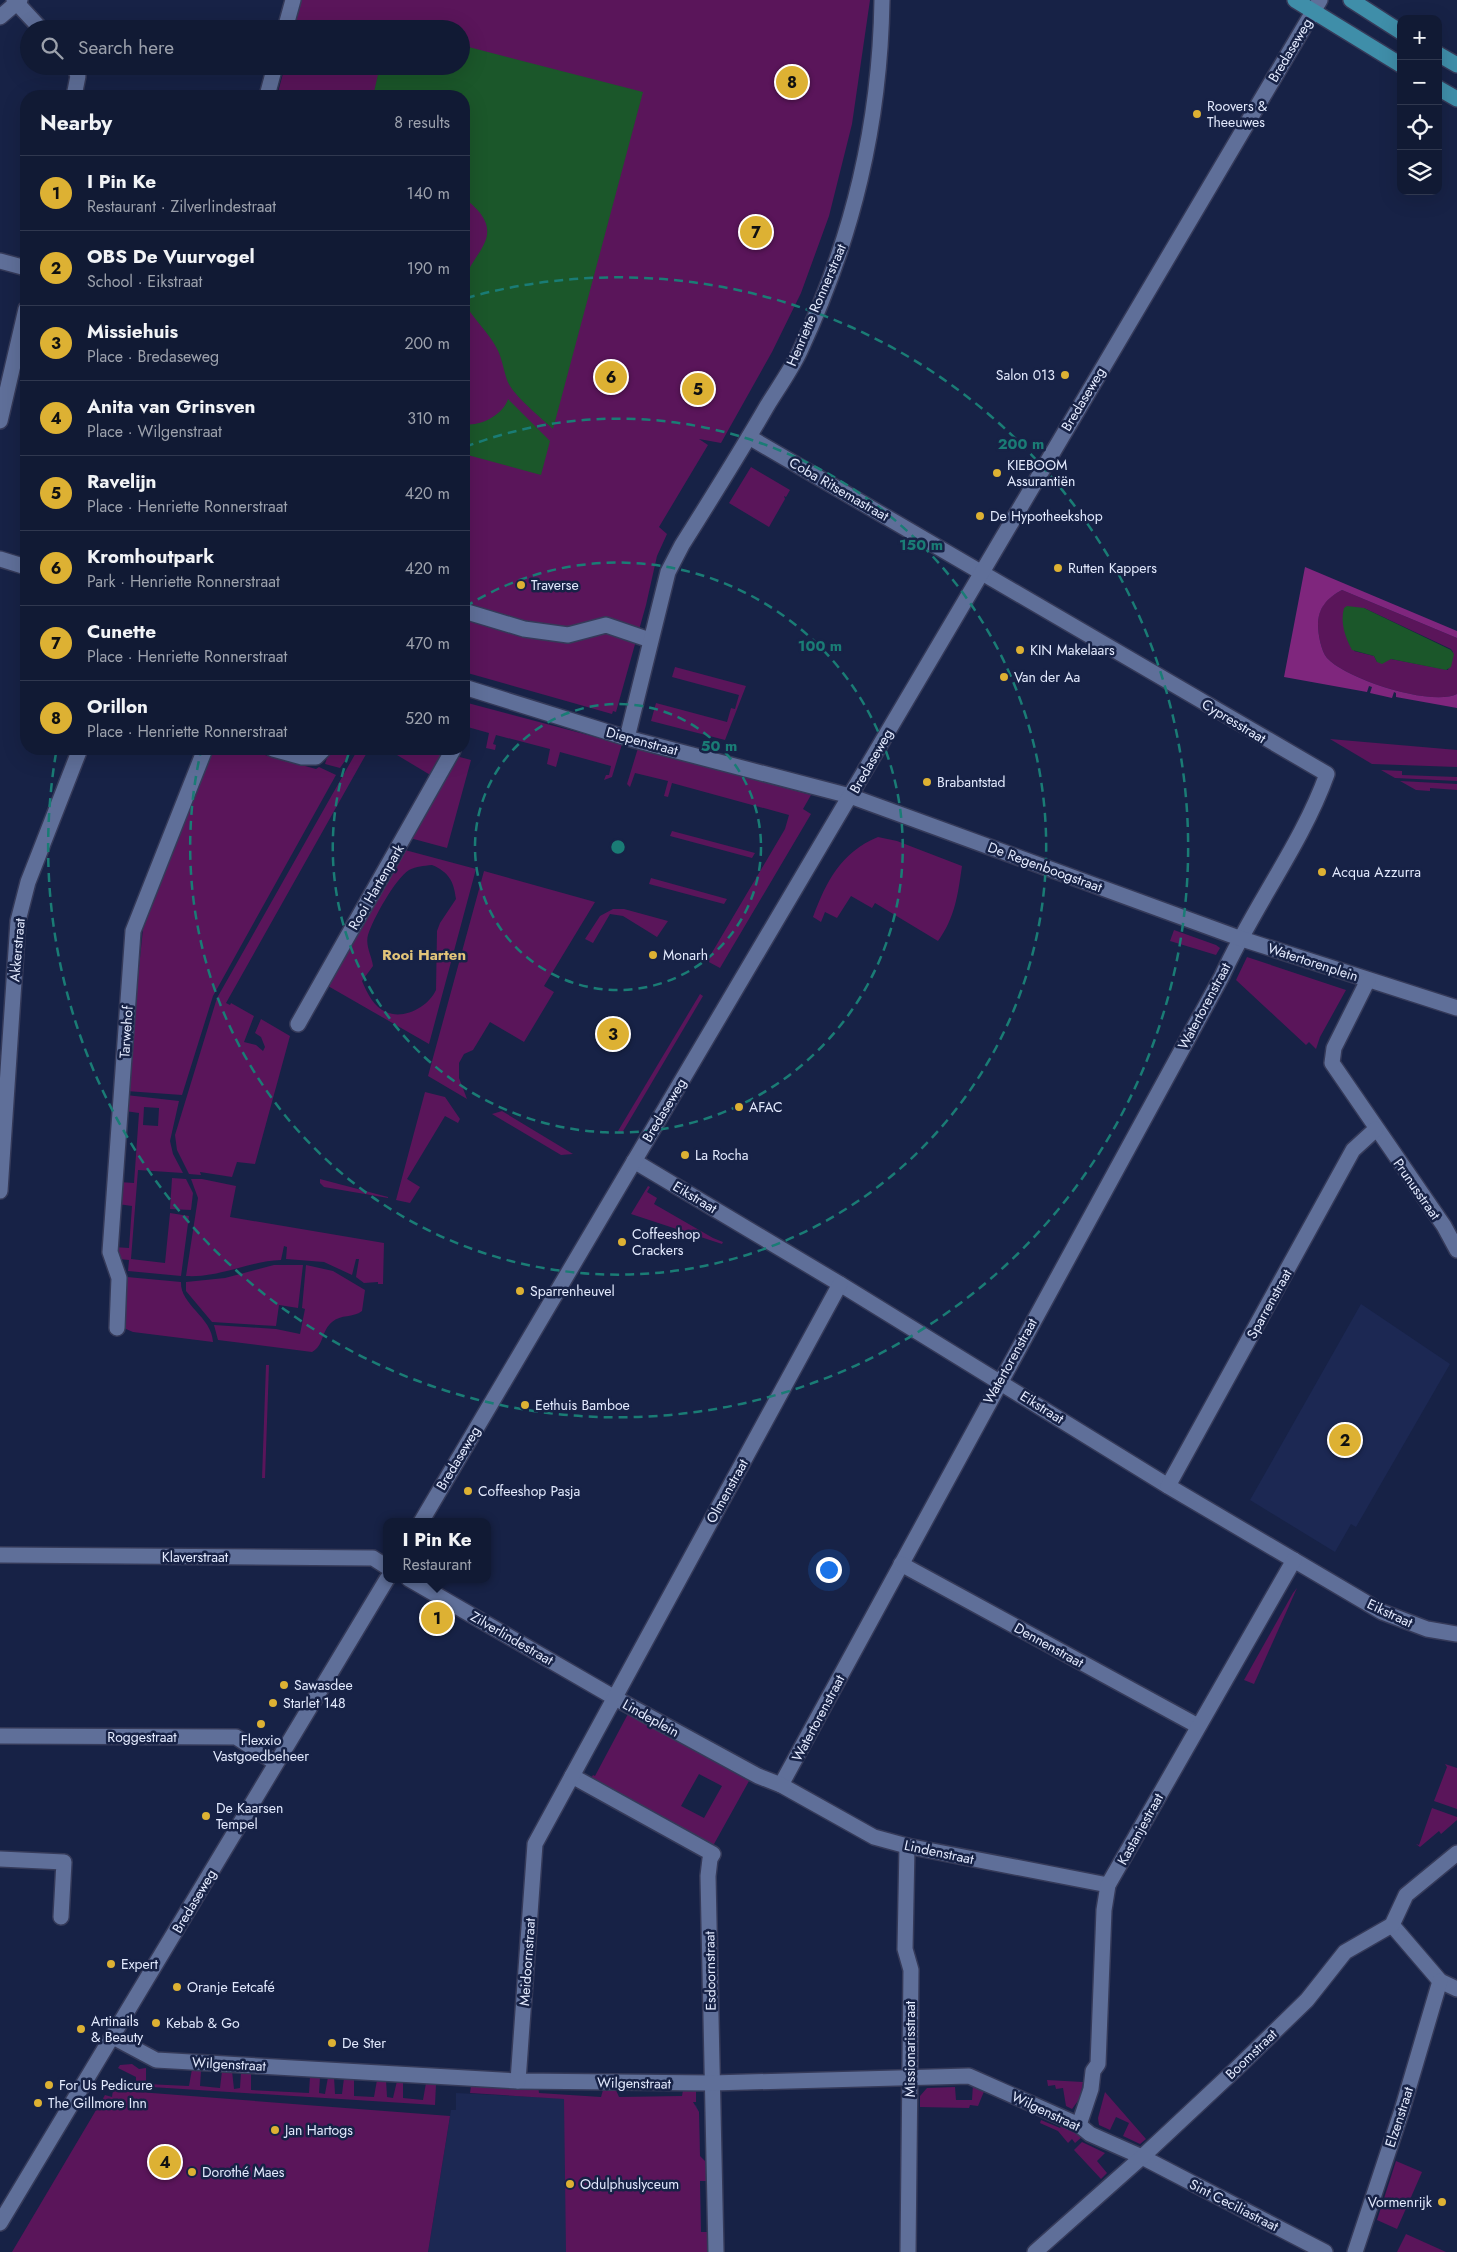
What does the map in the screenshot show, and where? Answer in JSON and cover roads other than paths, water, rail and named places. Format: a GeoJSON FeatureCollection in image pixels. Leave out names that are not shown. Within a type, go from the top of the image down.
{"type":"FeatureCollection","features":[{"type":"Feature","properties":{"kind":"main road"},"geometry":{"type":"LineString","coordinates":[[1295,0],[1316,6],[1397,62]]}},
{"type":"Feature","properties":{"kind":"main road"},"geometry":{"type":"LineString","coordinates":[[1351,0],[1397,29]]}},
{"type":"Feature","properties":{"kind":"main road"},"geometry":{"type":"LineString","coordinates":[[1442,56],[1457,65]]}},
{"type":"Feature","properties":{"kind":"main road"},"geometry":{"type":"LineString","coordinates":[[1442,90],[1457,99]]}},
{"type":"Feature","properties":{"kind":"street"},"geometry":{"type":"LineString","coordinates":[[287,20],[292,0]]}},
{"type":"Feature","properties":{"kind":"street","name":"Henriette Ronnerstraat"},"geometry":{"type":"LineString","coordinates":[[627,738],[668,572],[682,545],[799,352],[831,276],[854,211],[871,133],[878,75],[882,0]]}},
{"type":"Feature","properties":{"kind":"street"},"geometry":{"type":"LineString","coordinates":[[0,17],[17,1],[33,20]]}},
{"type":"Feature","properties":{"kind":"street","name":"Bredaseweg"},"geometry":{"type":"LineString","coordinates":[[423,1518],[1316,6]]}},
{"type":"Feature","properties":{"kind":"street"},"geometry":{"type":"LineString","coordinates":[[75,90],[78,75]]}},
{"type":"Feature","properties":{"kind":"street"},"geometry":{"type":"LineString","coordinates":[[269,90],[273,75]]}},
{"type":"Feature","properties":{"kind":"street"},"geometry":{"type":"LineString","coordinates":[[0,261],[20,266]]}},
{"type":"Feature","properties":{"kind":"street"},"geometry":{"type":"LineString","coordinates":[[0,421],[20,351]]}},
{"type":"Feature","properties":{"kind":"street","name":"Coba Ritsemastraat"},"geometry":{"type":"LineString","coordinates":[[749,437],[982,571]]}},
{"type":"Feature","properties":{"kind":"street"},"geometry":{"type":"LineString","coordinates":[[0,559],[20,564]]}},
{"type":"Feature","properties":{"kind":"street","name":"Cypresstraat"},"geometry":{"type":"LineString","coordinates":[[982,571],[1327,774],[1318,800],[1239,938]]}},
{"type":"Feature","properties":{"kind":"street"},"geometry":{"type":"LineString","coordinates":[[470,613],[524,628],[568,635],[606,624],[650,640]]}},
{"type":"Feature","properties":{"kind":"street","name":"Diepenstraat"},"geometry":{"type":"LineString","coordinates":[[470,689],[627,738],[850,796]]}},
{"type":"Feature","properties":{"kind":"street","name":"Akkerstraat"},"geometry":{"type":"LineString","coordinates":[[0,1191],[18,921],[28,882],[78,755]]}},
{"type":"Feature","properties":{"kind":"street","name":"Tarwehof"},"geometry":{"type":"LineString","coordinates":[[116,1328],[118,1273],[110,1252],[133,931],[203,755]]}},
{"type":"Feature","properties":{"kind":"street"},"geometry":{"type":"LineString","coordinates":[[295,755],[302,757],[317,755]]}},
{"type":"Feature","properties":{"kind":"street","name":"Rooi Hartenpark"},"geometry":{"type":"LineString","coordinates":[[298,1024],[450,755]]}},
{"type":"Feature","properties":{"kind":"street","name":"De Regenboogstraat"},"geometry":{"type":"LineString","coordinates":[[850,796],[1239,938]]}},
{"type":"Feature","properties":{"kind":"street","name":"Watertorenplein"},"geometry":{"type":"LineString","coordinates":[[1239,938],[1368,980],[1332,1055],[1332,1063],[1376,1129]]}},
{"type":"Feature","properties":{"kind":"street","name":"Watertorenstraat"},"geometry":{"type":"LineString","coordinates":[[781,1785],[1222,976],[1239,938]]}},
{"type":"Feature","properties":{"kind":"street"},"geometry":{"type":"LineString","coordinates":[[1368,980],[1457,1008]]}},
{"type":"Feature","properties":{"kind":"street","name":"Prunusstraat"},"geometry":{"type":"LineString","coordinates":[[1376,1129],[1444,1226],[1457,1250]]}},
{"type":"Feature","properties":{"kind":"street","name":"Sparrenstraat"},"geometry":{"type":"LineString","coordinates":[[1168,1486],[1354,1150],[1376,1129]]}},
{"type":"Feature","properties":{"kind":"street","name":"Eikstraat"},"geometry":{"type":"LineString","coordinates":[[634,1161],[1000,1381],[1168,1486],[1382,1612],[1427,1629],[1457,1634]]}},
{"type":"Feature","properties":{"kind":"street","name":"Olmenstraat"},"geometry":{"type":"LineString","coordinates":[[615,1698],[840,1284]]}},
{"type":"Feature","properties":{"kind":"street","name":"Klaverstraat"},"geometry":{"type":"LineString","coordinates":[[0,1555],[373,1558],[383,1564]]}},
{"type":"Feature","properties":{"kind":"street","name":"Kastanjestraat"},"geometry":{"type":"LineString","coordinates":[[1079,2125],[1089,2096],[1092,2070],[1098,2064],[1104,1910],[1108,1886],[1294,1560]]}},
{"type":"Feature","properties":{"kind":"street","name":"Dennenstraat"},"geometry":{"type":"LineString","coordinates":[[901,1564],[1198,1726]]}},
{"type":"Feature","properties":{"kind":"street","name":"Bredaseweg"},"geometry":{"type":"LineString","coordinates":[[0,2223],[385,1583]]}},
{"type":"Feature","properties":{"kind":"street","name":"Zilverlindestraat"},"geometry":{"type":"LineString","coordinates":[[416,1583],[615,1698]]}},
{"type":"Feature","properties":{"kind":"street","name":"Lindeplein"},"geometry":{"type":"LineString","coordinates":[[536,1842],[615,1698],[758,1776],[781,1785]]}},
{"type":"Feature","properties":{"kind":"street","name":"Roggestraat"},"geometry":{"type":"LineString","coordinates":[[0,1736],[236,1737],[276,1763]]}},
{"type":"Feature","properties":{"kind":"street","name":"Esdoornstraat"},"geometry":{"type":"LineString","coordinates":[[572,1776],[713,1854],[710,1859],[708,1876],[716,2252]]}},
{"type":"Feature","properties":{"kind":"street","name":"Lindenstraat"},"geometry":{"type":"LineString","coordinates":[[781,1785],[874,1837],[907,1846],[1108,1886]]}},
{"type":"Feature","properties":{"kind":"street","name":"Meidoornstraat"},"geometry":{"type":"LineString","coordinates":[[518,2081],[536,1842]]}},
{"type":"Feature","properties":{"kind":"street","name":"Missionarisstraat"},"geometry":{"type":"LineString","coordinates":[[907,1846],[905,1949],[911,1970],[908,2252]]}},
{"type":"Feature","properties":{"kind":"street"},"geometry":{"type":"LineString","coordinates":[[1457,1853],[1406,1895],[1392,1926],[1440,1981],[1457,1989]]}},
{"type":"Feature","properties":{"kind":"street"},"geometry":{"type":"LineString","coordinates":[[0,1860],[64,1862],[61,1917]]}},
{"type":"Feature","properties":{"kind":"street","name":"Boomstraat"},"geometry":{"type":"LineString","coordinates":[[1035,2252],[1142,2158],[1307,2000],[1345,1952],[1392,1926]]}},
{"type":"Feature","properties":{"kind":"street","name":"Elzenstraat"},"geometry":{"type":"LineString","coordinates":[[1355,2252],[1402,2110],[1440,1981]]}},
{"type":"Feature","properties":{"kind":"street","name":"Wilgenstraat"},"geometry":{"type":"LineString","coordinates":[[113,2037],[156,2060],[518,2081],[712,2084],[969,2076],[1079,2125],[1090,2134],[1142,2158]]}},
{"type":"Feature","properties":{"kind":"street","name":"Sint Ceciliastraat"},"geometry":{"type":"LineString","coordinates":[[1142,2158],[1325,2252]]}},
{"type":"Feature","properties":{"kind":"place","name":"Orillon"},"geometry":{"type":"Point","coordinates":[792,82]}},
{"type":"Feature","properties":{"kind":"place","name":"Roovers & Theeuwes"},"geometry":{"type":"Point","coordinates":[1197,114]}},
{"type":"Feature","properties":{"kind":"place","name":"Cunette"},"geometry":{"type":"Point","coordinates":[756,232]}},
{"type":"Feature","properties":{"kind":"place","name":"Salon 013"},"geometry":{"type":"Point","coordinates":[1065,375]}},
{"type":"Feature","properties":{"kind":"place","name":"Kromhoutpark"},"geometry":{"type":"Point","coordinates":[611,377]}},
{"type":"Feature","properties":{"kind":"place","name":"Ravelijn"},"geometry":{"type":"Point","coordinates":[698,389]}},
{"type":"Feature","properties":{"kind":"place","name":"KIEBOOM Assurantiën"},"geometry":{"type":"Point","coordinates":[997,473]}},
{"type":"Feature","properties":{"kind":"place","name":"De Hypotheekshop"},"geometry":{"type":"Point","coordinates":[980,516]}},
{"type":"Feature","properties":{"kind":"place","name":"Rutten Kappers"},"geometry":{"type":"Point","coordinates":[1058,568]}},
{"type":"Feature","properties":{"kind":"place","name":"Traverse"},"geometry":{"type":"Point","coordinates":[521,585]}},
{"type":"Feature","properties":{"kind":"place","name":"KIN Makelaars"},"geometry":{"type":"Point","coordinates":[1020,650]}},
{"type":"Feature","properties":{"kind":"place","name":"Van der Aa"},"geometry":{"type":"Point","coordinates":[1004,677]}},
{"type":"Feature","properties":{"kind":"place","name":"Brabantstad"},"geometry":{"type":"Point","coordinates":[927,782]}},
{"type":"Feature","properties":{"kind":"place","name":"Acqua Azzurra"},"geometry":{"type":"Point","coordinates":[1322,872]}},
{"type":"Feature","properties":{"kind":"place","name":"Monarh"},"geometry":{"type":"Point","coordinates":[653,955]}},
{"type":"Feature","properties":{"kind":"place","name":"Missiehuis"},"geometry":{"type":"Point","coordinates":[613,1034]}},
{"type":"Feature","properties":{"kind":"place","name":"AFAC"},"geometry":{"type":"Point","coordinates":[739,1107]}},
{"type":"Feature","properties":{"kind":"place","name":"La Rocha"},"geometry":{"type":"Point","coordinates":[685,1155]}},
{"type":"Feature","properties":{"kind":"place","name":"Coffeeshop Crackers"},"geometry":{"type":"Point","coordinates":[622,1242]}},
{"type":"Feature","properties":{"kind":"place","name":"Sparrenheuvel"},"geometry":{"type":"Point","coordinates":[520,1291]}},
{"type":"Feature","properties":{"kind":"place","name":"Eethuis Bamboe"},"geometry":{"type":"Point","coordinates":[525,1405]}},
{"type":"Feature","properties":{"kind":"place","name":"OBS De Vuurvogel"},"geometry":{"type":"Point","coordinates":[1345,1440]}},
{"type":"Feature","properties":{"kind":"place","name":"Coffeeshop Pasja"},"geometry":{"type":"Point","coordinates":[468,1491]}},
{"type":"Feature","properties":{"kind":"place","name":"I Pin Ke"},"geometry":{"type":"Point","coordinates":[437,1618]}},
{"type":"Feature","properties":{"kind":"place","name":"Sawasdee"},"geometry":{"type":"Point","coordinates":[284,1685]}},
{"type":"Feature","properties":{"kind":"place","name":"Starlet 148"},"geometry":{"type":"Point","coordinates":[273,1703]}},
{"type":"Feature","properties":{"kind":"place","name":"Flexxio Vastgoedbeheer"},"geometry":{"type":"Point","coordinates":[261,1724]}},
{"type":"Feature","properties":{"kind":"place","name":"De Kaarsen Tempel"},"geometry":{"type":"Point","coordinates":[206,1816]}},
{"type":"Feature","properties":{"kind":"place","name":"Expert"},"geometry":{"type":"Point","coordinates":[111,1964]}},
{"type":"Feature","properties":{"kind":"place","name":"Oranje Eetcafé"},"geometry":{"type":"Point","coordinates":[177,1987]}},
{"type":"Feature","properties":{"kind":"place","name":"Kebab & Go"},"geometry":{"type":"Point","coordinates":[156,2023]}},
{"type":"Feature","properties":{"kind":"place","name":"Artinails & Beauty"},"geometry":{"type":"Point","coordinates":[81,2029]}},
{"type":"Feature","properties":{"kind":"place","name":"De Ster"},"geometry":{"type":"Point","coordinates":[332,2043]}},
{"type":"Feature","properties":{"kind":"place","name":"For Us Pedicure"},"geometry":{"type":"Point","coordinates":[49,2085]}},
{"type":"Feature","properties":{"kind":"place","name":"The Gillmore Inn"},"geometry":{"type":"Point","coordinates":[38,2103]}},
{"type":"Feature","properties":{"kind":"place","name":"Jan Hartogs"},"geometry":{"type":"Point","coordinates":[275,2130]}},
{"type":"Feature","properties":{"kind":"place","name":"Anita van Grinsven"},"geometry":{"type":"Point","coordinates":[165,2162]}},
{"type":"Feature","properties":{"kind":"place","name":"Dorothé Maes"},"geometry":{"type":"Point","coordinates":[192,2172]}},
{"type":"Feature","properties":{"kind":"place","name":"Odulphuslyceum"},"geometry":{"type":"Point","coordinates":[570,2184]}},
{"type":"Feature","properties":{"kind":"place","name":"Vormenrijk"},"geometry":{"type":"Point","coordinates":[1442,2202]}},
{"type":"Feature","properties":{"kind":"district","name":"Rooi Harten"},"geometry":{"type":"Point","coordinates":[424,955]}}]}
